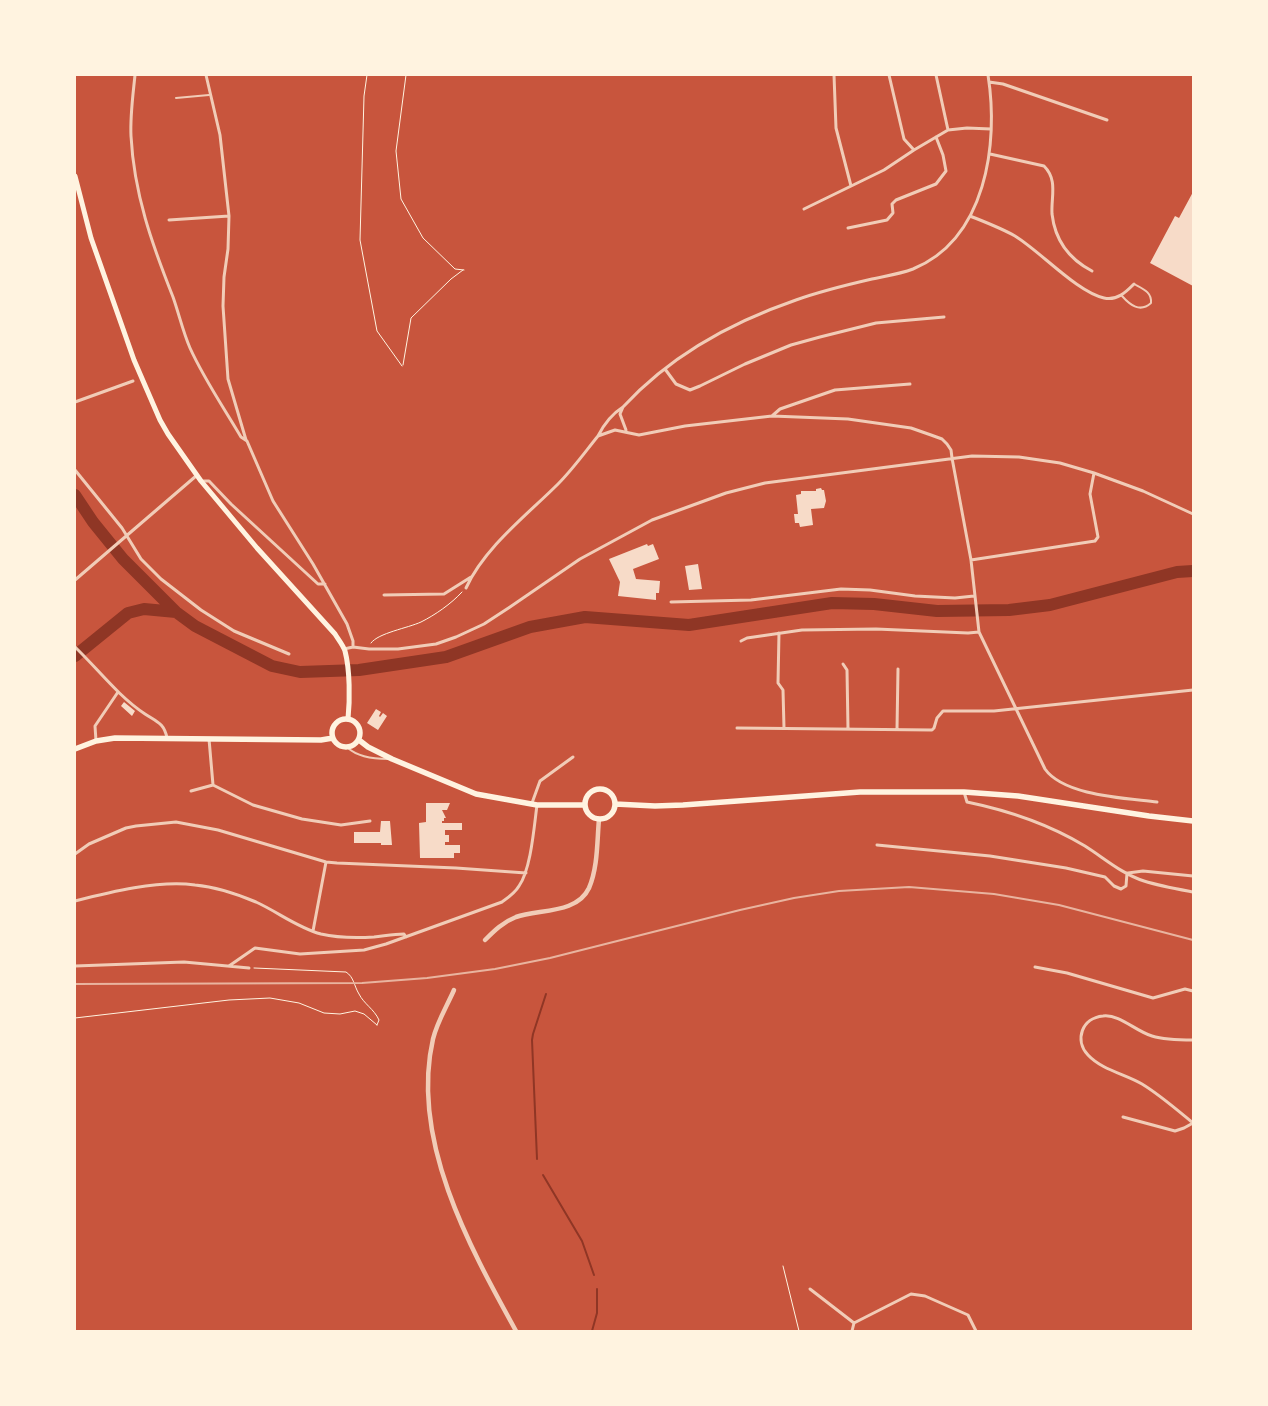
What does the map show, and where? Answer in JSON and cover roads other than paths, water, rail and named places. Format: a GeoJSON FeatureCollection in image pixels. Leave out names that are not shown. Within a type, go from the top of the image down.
{"type":"FeatureCollection","features":[{"type":"Feature","properties":{"kind":"main road"},"geometry":{"type":"LineString","coordinates":[[75,176],[91,238],[141,378],[168,434],[196,476],[257,548],[335,634],[344,649],[347,665],[348,719]]}},
{"type":"Feature","properties":{"kind":"main road"},"geometry":{"type":"LineString","coordinates":[[348,719],[359,727],[360,736],[356,744],[348,748],[338,745],[332,733],[335,724],[348,719]]}},
{"type":"Feature","properties":{"kind":"main road"},"geometry":{"type":"LineString","coordinates":[[75,749],[96,741],[115,738],[321,740],[333,738]]}},
{"type":"Feature","properties":{"kind":"main road"},"geometry":{"type":"LineString","coordinates":[[359,740],[392,760],[476,794],[534,804],[585,805]]}},
{"type":"Feature","properties":{"kind":"main road"},"geometry":{"type":"LineString","coordinates":[[599,789],[612,795],[615,804],[608,817],[599,819],[588,813],[585,805],[590,793],[599,789]]}},
{"type":"Feature","properties":{"kind":"main road"},"geometry":{"type":"LineString","coordinates":[[615,804],[683,805],[860,792],[964,792],[1018,796],[1193,821]]}},
{"type":"Feature","properties":{"kind":"street"},"geometry":{"type":"LineString","coordinates":[[135,75],[131,134],[135,174],[144,220],[190,346],[215,394],[241,437],[247,441]]}},
{"type":"Feature","properties":{"kind":"street"},"geometry":{"type":"LineString","coordinates":[[206,75],[212,95],[221,144],[229,216],[228,249],[222,306],[228,379],[247,441],[273,501],[325,584],[347,624],[353,647]]}},
{"type":"Feature","properties":{"kind":"street"},"geometry":{"type":"LineString","coordinates":[[834,75],[836,128],[851,186]]}},
{"type":"Feature","properties":{"kind":"street"},"geometry":{"type":"LineString","coordinates":[[889,75],[904,139],[914,150]]}},
{"type":"Feature","properties":{"kind":"street"},"geometry":{"type":"LineString","coordinates":[[936,75],[948,130]]}},
{"type":"Feature","properties":{"kind":"street"},"geometry":{"type":"LineString","coordinates":[[466,588],[471,576],[495,546],[559,483],[598,436],[610,417],[665,369],[702,344],[734,326],[775,308],[822,291],[914,268],[931,260],[944,249],[959,234],[970,216],[980,192],[990,154],[991,129],[988,75]]}},
{"type":"Feature","properties":{"kind":"street"},"geometry":{"type":"LineString","coordinates":[[989,82],[1003,84],[1107,120]]}},
{"type":"Feature","properties":{"kind":"street"},"geometry":{"type":"LineString","coordinates":[[804,210],[884,170],[948,130],[967,128],[991,129]]}},
{"type":"Feature","properties":{"kind":"street"},"geometry":{"type":"LineString","coordinates":[[848,228],[886,220],[893,213],[892,204],[896,200],[936,184],[946,171],[943,154],[936,137]]}},
{"type":"Feature","properties":{"kind":"street"},"geometry":{"type":"LineString","coordinates":[[990,154],[1044,166],[1051,172],[1054,186],[1052,214],[1058,236],[1066,251],[1078,264],[1092,271]]}},
{"type":"Feature","properties":{"kind":"street"},"geometry":{"type":"LineString","coordinates":[[169,220],[229,216]]}},
{"type":"Feature","properties":{"kind":"street"},"geometry":{"type":"LineString","coordinates":[[970,216],[1015,236],[1086,290],[1105,298],[1122,296],[1134,284]]}},
{"type":"Feature","properties":{"kind":"street"},"geometry":{"type":"LineString","coordinates":[[665,369],[676,384],[690,390],[782,349],[820,337],[876,323],[944,316]]}},
{"type":"Feature","properties":{"kind":"street"},"geometry":{"type":"LineString","coordinates":[[75,402],[133,381]]}},
{"type":"Feature","properties":{"kind":"street"},"geometry":{"type":"LineString","coordinates":[[772,416],[780,409],[835,390],[910,384]]}},
{"type":"Feature","properties":{"kind":"street"},"geometry":{"type":"LineString","coordinates":[[623,407],[620,414],[626,431]]}},
{"type":"Feature","properties":{"kind":"street"},"geometry":{"type":"LineString","coordinates":[[598,436],[615,430],[639,435],[685,426],[772,416],[848,419],[911,428],[942,439],[951,450],[971,560],[979,632],[1045,769],[1066,786],[1100,794],[1156,802]]}},
{"type":"Feature","properties":{"kind":"street"},"geometry":{"type":"LineString","coordinates":[[344,649],[353,647],[398,650],[436,644],[456,637],[484,624],[574,563],[652,520],[726,493],[764,483],[972,456],[1034,458],[1094,473],[1144,491],[1193,514]]}},
{"type":"Feature","properties":{"kind":"street"},"geometry":{"type":"LineString","coordinates":[[75,470],[122,528],[141,559],[161,579],[234,631],[289,654]]}},
{"type":"Feature","properties":{"kind":"street"},"geometry":{"type":"LineString","coordinates":[[971,560],[1095,541],[1098,537],[1097,527],[1090,494],[1094,473]]}},
{"type":"Feature","properties":{"kind":"street"},"geometry":{"type":"LineString","coordinates":[[75,580],[196,476]]}},
{"type":"Feature","properties":{"kind":"street"},"geometry":{"type":"LineString","coordinates":[[201,481],[209,481],[231,504],[311,578],[318,584],[325,584]]}},
{"type":"Feature","properties":{"kind":"street"},"geometry":{"type":"LineString","coordinates":[[384,595],[444,594],[471,576]]}},
{"type":"Feature","properties":{"kind":"street"},"geometry":{"type":"LineString","coordinates":[[671,602],[751,600],[841,589],[870,590],[922,597],[955,598],[974,596]]}},
{"type":"Feature","properties":{"kind":"street"},"geometry":{"type":"LineString","coordinates":[[741,641],[747,638],[779,632],[802,630],[876,629],[979,632]]}},
{"type":"Feature","properties":{"kind":"street"},"geometry":{"type":"LineString","coordinates":[[779,632],[778,683],[784,690],[784,728]]}},
{"type":"Feature","properties":{"kind":"street"},"geometry":{"type":"LineString","coordinates":[[76,648],[118,692],[164,726],[168,738]]}},
{"type":"Feature","properties":{"kind":"street"},"geometry":{"type":"LineString","coordinates":[[843,664],[847,670],[848,729]]}},
{"type":"Feature","properties":{"kind":"street"},"geometry":{"type":"LineString","coordinates":[[897,729],[898,669]]}},
{"type":"Feature","properties":{"kind":"street"},"geometry":{"type":"LineString","coordinates":[[737,728],[932,730],[937,718],[943,711],[994,710],[1193,690]]}},
{"type":"Feature","properties":{"kind":"street"},"geometry":{"type":"LineString","coordinates":[[96,741],[95,726],[118,692]]}},
{"type":"Feature","properties":{"kind":"street"},"geometry":{"type":"LineString","coordinates":[[209,739],[212,785]]}},
{"type":"Feature","properties":{"kind":"street"},"geometry":{"type":"LineString","coordinates":[[229,966],[255,948],[300,954],[364,950],[406,937],[502,902],[514,893],[526,873],[534,804],[540,781],[573,757]]}},
{"type":"Feature","properties":{"kind":"street"},"geometry":{"type":"LineString","coordinates":[[191,792],[212,785],[254,805],[302,819],[341,825],[370,821]]}},
{"type":"Feature","properties":{"kind":"street"},"geometry":{"type":"LineString","coordinates":[[964,792],[967,802],[1049,827],[1085,847],[1105,861],[1144,881],[1193,892]]}},
{"type":"Feature","properties":{"kind":"street"},"geometry":{"type":"LineString","coordinates":[[485,940],[496,930],[516,918],[563,907],[577,901],[588,890],[596,859],[599,819]]}},
{"type":"Feature","properties":{"kind":"street"},"geometry":{"type":"LineString","coordinates":[[75,854],[89,844],[126,828],[176,822],[218,830],[326,862],[526,873]]}},
{"type":"Feature","properties":{"kind":"street"},"geometry":{"type":"LineString","coordinates":[[877,845],[990,856],[1066,868],[1104,877],[1114,886],[1121,889],[1126,886],[1127,873]]}},
{"type":"Feature","properties":{"kind":"street"},"geometry":{"type":"LineString","coordinates":[[313,931],[326,862]]}},
{"type":"Feature","properties":{"kind":"street"},"geometry":{"type":"LineString","coordinates":[[1127,873],[1143,871],[1193,876]]}},
{"type":"Feature","properties":{"kind":"street"},"geometry":{"type":"LineString","coordinates":[[75,901],[100,894],[153,885],[194,884],[222,890],[251,900],[313,931],[344,937],[404,934],[406,937]]}},
{"type":"Feature","properties":{"kind":"street"},"geometry":{"type":"LineString","coordinates":[[75,966],[184,962],[249,968]]}},
{"type":"Feature","properties":{"kind":"street"},"geometry":{"type":"LineString","coordinates":[[1035,967],[1067,973],[1153,998],[1185,989],[1193,991]]}},
{"type":"Feature","properties":{"kind":"street"},"geometry":{"type":"LineString","coordinates":[[454,990],[440,1019],[428,1070],[427,1088],[432,1130],[443,1173],[466,1235],[516,1331]]}},
{"type":"Feature","properties":{"kind":"street"},"geometry":{"type":"LineString","coordinates":[[1124,1117],[1175,1131],[1193,1123],[1163,1098],[1141,1083],[1104,1067],[1089,1056],[1080,1040],[1083,1028],[1095,1018],[1104,1016],[1114,1018],[1150,1036],[1174,1040],[1193,1040]]}},
{"type":"Feature","properties":{"kind":"street"},"geometry":{"type":"LineString","coordinates":[[810,1289],[854,1323]]}},
{"type":"Feature","properties":{"kind":"street"},"geometry":{"type":"LineString","coordinates":[[852,1331],[854,1323],[911,1294],[925,1296],[968,1316],[976,1331]]}},
{"type":"Feature","properties":{"kind":"lane"},"geometry":{"type":"LineString","coordinates":[[176,98],[212,95]]}},
{"type":"Feature","properties":{"kind":"lane"},"geometry":{"type":"LineString","coordinates":[[1122,296],[1129,304],[1138,308],[1144,308],[1151,303],[1148,292],[1134,284]]}},
{"type":"Feature","properties":{"kind":"lane"},"geometry":{"type":"LineString","coordinates":[[348,748],[353,752],[376,760],[392,760]]}},
{"type":"Feature","properties":{"kind":"waterway"},"geometry":{"type":"LineString","coordinates":[[75,495],[93,522],[123,559],[176,612],[195,626],[272,666],[300,672],[359,670],[446,657],[530,627],[585,617],[689,625],[832,603],[874,604],[937,611],[1009,610],[1050,605],[1177,572],[1193,571]]}},
{"type":"Feature","properties":{"kind":"waterway"},"geometry":{"type":"LineString","coordinates":[[75,656],[128,613],[144,609],[176,612]]}},
{"type":"Feature","properties":{"kind":"waterway"},"geometry":{"type":"LineString","coordinates":[[537,1159],[532,1040],[546,994]]}},
{"type":"Feature","properties":{"kind":"waterway"},"geometry":{"type":"LineString","coordinates":[[543,1175],[582,1241],[594,1275]]}},
{"type":"Feature","properties":{"kind":"waterway"},"geometry":{"type":"LineString","coordinates":[[592,1331],[597,1313],[597,1289]]}},
{"type":"Feature","properties":{"kind":"railway"},"geometry":{"type":"LineString","coordinates":[[75,984],[362,983],[427,978],[495,969],[550,958],[794,898],[839,891],[909,887],[994,894],[1059,905],[1193,940]]}}]}
